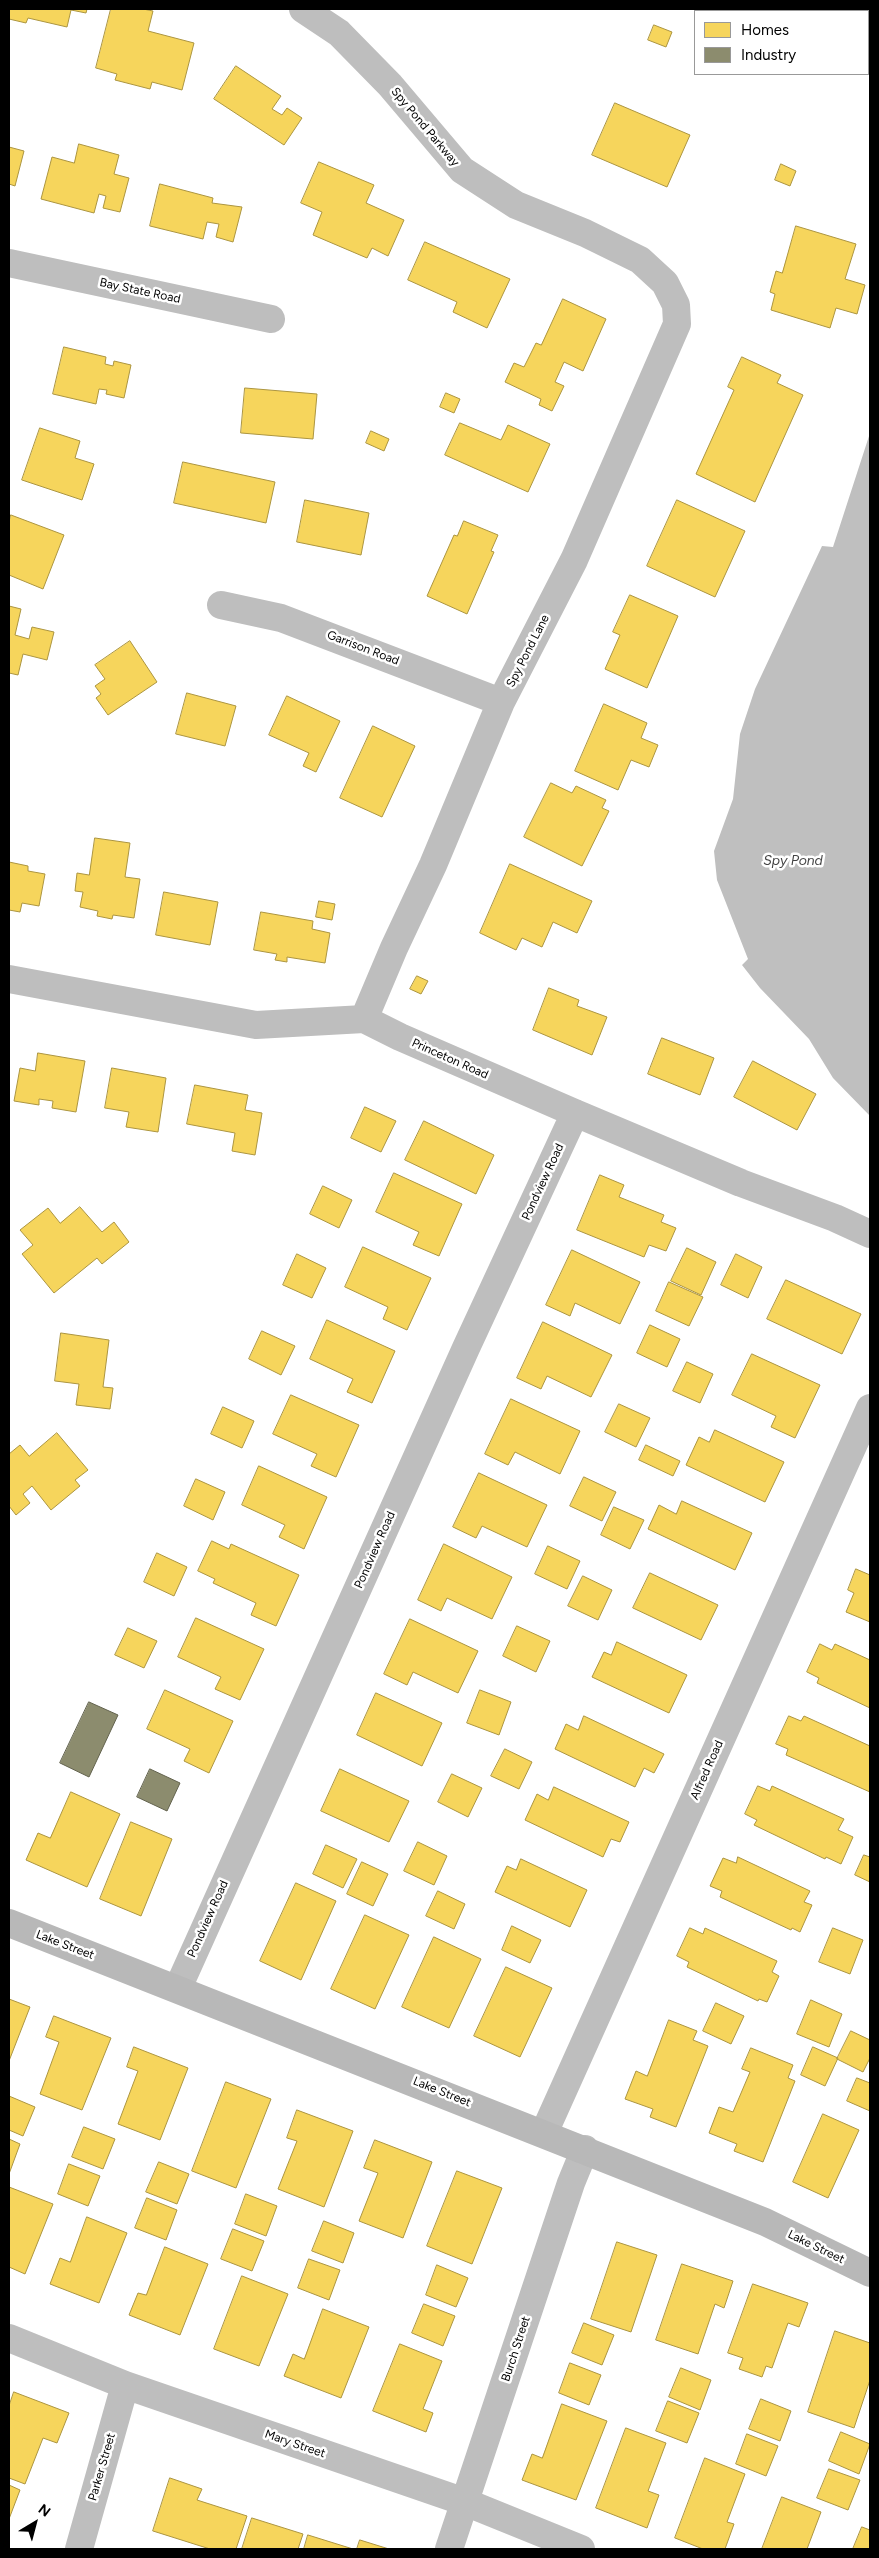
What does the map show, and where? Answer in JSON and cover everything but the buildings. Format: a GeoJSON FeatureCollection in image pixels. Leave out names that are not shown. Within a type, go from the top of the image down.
{"type":"FeatureCollection","features":[{"type":"Feature","properties":{"kind":"main road","name":"Lake Street"},"geometry":{"type":"LineString","coordinates":[[9,1923],[544,2132],[765,2222],[870,2274]]}},
{"type":"Feature","properties":{"kind":"street","name":"Spy Pond Parkway"},"geometry":{"type":"LineString","coordinates":[[303,9],[339,33],[390,85],[462,170],[516,205],[585,232],[640,260],[665,283]]}},
{"type":"Feature","properties":{"kind":"street","name":"Bay State Road"},"geometry":{"type":"LineString","coordinates":[[9,263],[272,319]]}},
{"type":"Feature","properties":{"kind":"street","name":"Spy Pond Lane"},"geometry":{"type":"LineString","coordinates":[[364,1019],[394,948],[433,865],[501,702],[574,560],[677,324],[676,305],[665,283]]}},
{"type":"Feature","properties":{"kind":"street","name":"Garrison Road"},"geometry":{"type":"LineString","coordinates":[[221,605],[281,618],[501,702]]}},
{"type":"Feature","properties":{"kind":"street","name":"Princeton Road"},"geometry":{"type":"LineString","coordinates":[[9,979],[256,1025],[364,1019],[400,1037],[575,1113],[741,1183],[835,1218],[870,1234]]}},
{"type":"Feature","properties":{"kind":"street","name":"Pondview Road"},"geometry":{"type":"LineString","coordinates":[[178,1988],[466,1348],[575,1113]]}},
{"type":"Feature","properties":{"kind":"street","name":"Alfred Road"},"geometry":{"type":"LineString","coordinates":[[544,2132],[870,1408]]}},
{"type":"Feature","properties":{"kind":"street","name":"Burch Street"},"geometry":{"type":"LineString","coordinates":[[450,2549],[571,2183],[585,2149]]}},
{"type":"Feature","properties":{"kind":"street","name":"Mary Street"},"geometry":{"type":"LineString","coordinates":[[9,2338],[125,2385],[465,2502],[581,2549]]}},
{"type":"Feature","properties":{"kind":"street","name":"Parker Street"},"geometry":{"type":"LineString","coordinates":[[79,2549],[125,2385]]}},
{"type":"Feature","properties":{"kind":"water"},"geometry":{"type":"Polygon","coordinates":[[[795,9],[870,9],[870,76],[869,10],[795,9]]]}},
{"type":"Feature","properties":{"kind":"water","name":"Spy Pond"},"geometry":{"type":"Polygon","coordinates":[[[870,433],[870,1116],[833,1078],[809,1039],[760,988],[742,965],[748,959],[717,880],[714,851],[733,799],[740,734],[755,689],[822,546],[833,547],[870,433]]]}}]}
